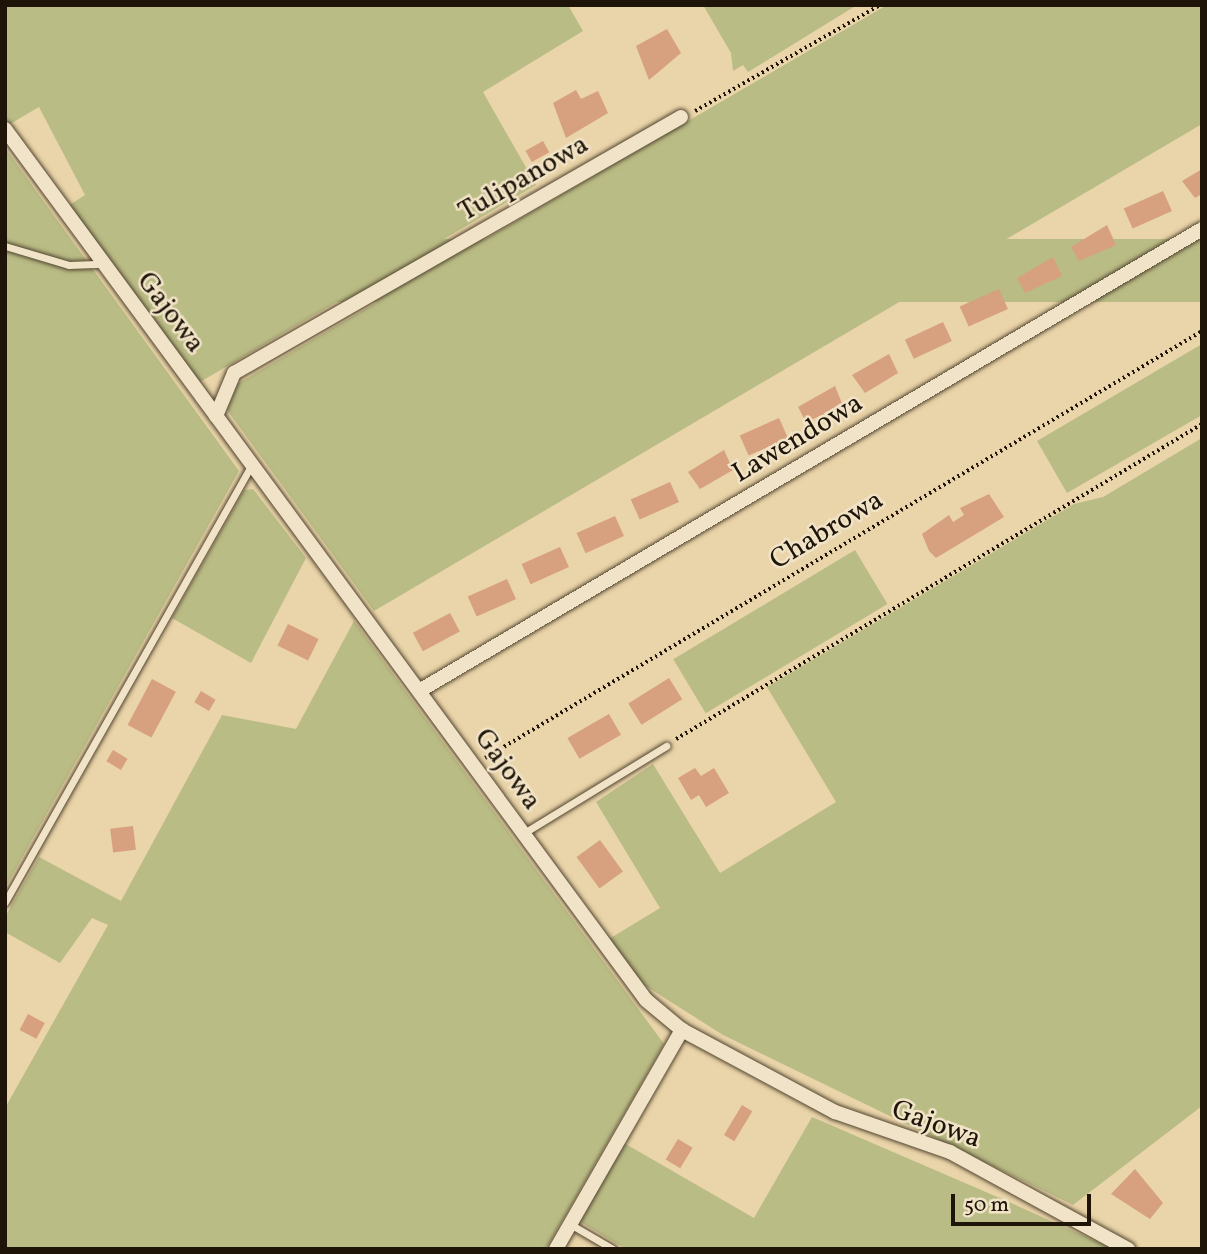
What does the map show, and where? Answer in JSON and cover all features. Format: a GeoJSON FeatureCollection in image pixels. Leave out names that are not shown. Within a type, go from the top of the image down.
{"type":"FeatureCollection","features":[{"type":"Feature","properties":{"kind":"street","name":"Tulipanowa"},"geometry":{"type":"LineString","coordinates":[[216,416],[234,373],[681,117]]}},
{"type":"Feature","properties":{"kind":"street","name":"Gajowa"},"geometry":{"type":"LineString","coordinates":[[5,129],[646,1000],[682,1030],[835,1112],[974,1164],[1128,1249]]}},
{"type":"Feature","properties":{"kind":"street","name":"Lawendowa"},"geometry":{"type":"LineString","coordinates":[[419,691],[1202,229]]}},
{"type":"Feature","properties":{"kind":"street"},"geometry":{"type":"LineString","coordinates":[[556,1249],[682,1030]]}},
{"type":"Feature","properties":{"kind":"lane"},"geometry":{"type":"LineString","coordinates":[[5,246],[69,265],[102,264]]}},
{"type":"Feature","properties":{"kind":"lane"},"geometry":{"type":"LineString","coordinates":[[5,902],[251,466]]}},
{"type":"Feature","properties":{"kind":"lane"},"geometry":{"type":"LineString","coordinates":[[523,834],[666,746]]}},
{"type":"Feature","properties":{"kind":"lane"},"geometry":{"type":"LineString","coordinates":[[570,1224],[613,1249]]}},
{"type":"Feature","properties":{"kind":"path"},"geometry":{"type":"LineString","coordinates":[[681,117],[880,5]]}},
{"type":"Feature","properties":{"kind":"path","name":"Chabrowa"},"geometry":{"type":"LineString","coordinates":[[473,765],[1202,331]]}},
{"type":"Feature","properties":{"kind":"path"},"geometry":{"type":"LineString","coordinates":[[666,746],[796,661],[1202,424]]}},
{"type":"Feature","properties":{"kind":"green space"},"geometry":{"type":"Polygon","coordinates":[[[5,5],[568,5],[583,31],[483,92],[536,185],[200,382],[68,206],[85,195],[39,107],[10,124],[5,118],[5,5]]]}},
{"type":"Feature","properties":{"kind":"green space"},"geometry":{"type":"Polygon","coordinates":[[[703,5],[857,5],[748,72],[743,65],[733,71],[731,53],[703,5]]]}},
{"type":"Feature","properties":{"kind":"green space"},"geometry":{"type":"Polygon","coordinates":[[[887,5],[1202,5],[1202,124],[374,611],[227,410],[237,384],[887,5]]]}},
{"type":"Feature","properties":{"kind":"green space"},"geometry":{"type":"Polygon","coordinates":[[[5,148],[239,471],[5,888],[5,148]]]}},
{"type":"Feature","properties":{"kind":"green space"},"geometry":{"type":"Polygon","coordinates":[[[310,239],[1202,239],[1202,302],[310,302],[310,239]]]}},
{"type":"Feature","properties":{"kind":"green space"},"geometry":{"type":"Polygon","coordinates":[[[1202,344],[1202,415],[1067,493],[1037,441],[1202,344]]]}},
{"type":"Feature","properties":{"kind":"green space"},"geometry":{"type":"Polygon","coordinates":[[[1202,438],[1202,1106],[1073,1205],[723,1035],[641,983],[609,939],[660,908],[596,802],[653,764],[720,873],[836,802],[767,687],[1074,504],[1103,497],[1202,438]]]}},
{"type":"Feature","properties":{"kind":"green space"},"geometry":{"type":"Polygon","coordinates":[[[253,489],[306,558],[251,663],[172,618],[244,490],[253,489]]]}},
{"type":"Feature","properties":{"kind":"green space"},"geometry":{"type":"Polygon","coordinates":[[[855,550],[887,604],[706,713],[673,659],[855,550]]]}},
{"type":"Feature","properties":{"kind":"green space"},"geometry":{"type":"Polygon","coordinates":[[[354,621],[664,1044],[546,1249],[5,1249],[5,1108],[108,925],[92,918],[60,963],[5,932],[5,917],[39,857],[121,901],[222,715],[296,729],[354,621]]]}},
{"type":"Feature","properties":{"kind":"green space"},"geometry":{"type":"Polygon","coordinates":[[[812,1117],[1113,1249],[626,1249],[579,1221],[624,1143],[754,1218],[812,1117]]]}},
{"type":"Feature","properties":{"kind":"building"},"geometry":{"type":"Polygon","coordinates":[[[667,29],[681,53],[649,80],[636,46],[667,29]]]}},
{"type":"Feature","properties":{"kind":"building"},"geometry":{"type":"Polygon","coordinates":[[[576,90],[581,99],[598,91],[608,113],[566,138],[553,103],[576,90]]]}},
{"type":"Feature","properties":{"kind":"building"},"geometry":{"type":"Polygon","coordinates":[[[543,141],[549,152],[532,162],[526,151],[543,141]]]}},
{"type":"Feature","properties":{"kind":"building"},"geometry":{"type":"Polygon","coordinates":[[[1202,169],[1202,194],[1195,198],[1182,181],[1202,169]]]}},
{"type":"Feature","properties":{"kind":"building"},"geometry":{"type":"Polygon","coordinates":[[[1163,191],[1172,211],[1133,229],[1124,208],[1163,191]]]}},
{"type":"Feature","properties":{"kind":"building"},"geometry":{"type":"Polygon","coordinates":[[[1107,225],[1116,245],[1079,261],[1071,247],[1107,225]]]}},
{"type":"Feature","properties":{"kind":"building"},"geometry":{"type":"Polygon","coordinates":[[[1053,257],[1062,276],[1025,293],[1017,278],[1053,257]]]}},
{"type":"Feature","properties":{"kind":"building"},"geometry":{"type":"Polygon","coordinates":[[[999,289],[1008,309],[969,327],[960,306],[999,289]]]}},
{"type":"Feature","properties":{"kind":"building"},"geometry":{"type":"Polygon","coordinates":[[[943,322],[952,341],[914,359],[905,340],[943,322]]]}},
{"type":"Feature","properties":{"kind":"building"},"geometry":{"type":"Polygon","coordinates":[[[889,354],[898,373],[865,393],[852,375],[889,354]]]}},
{"type":"Feature","properties":{"kind":"building"},"geometry":{"type":"Polygon","coordinates":[[[835,386],[843,406],[806,422],[798,407],[835,386]]]}},
{"type":"Feature","properties":{"kind":"building"},"geometry":{"type":"Polygon","coordinates":[[[779,418],[788,438],[749,456],[740,435],[779,418]]]}},
{"type":"Feature","properties":{"kind":"building"},"geometry":{"type":"Polygon","coordinates":[[[724,450],[733,470],[700,489],[688,472],[724,450]]]}},
{"type":"Feature","properties":{"kind":"building"},"geometry":{"type":"Polygon","coordinates":[[[670,482],[679,502],[640,520],[631,499],[670,482]]]}},
{"type":"Feature","properties":{"kind":"building"},"geometry":{"type":"Polygon","coordinates":[[[989,494],[1004,517],[936,558],[929,551],[922,534],[949,515],[953,522],[964,515],[960,508],[989,494]]]}},
{"type":"Feature","properties":{"kind":"building"},"geometry":{"type":"Polygon","coordinates":[[[615,516],[624,536],[586,553],[577,533],[615,516]]]}},
{"type":"Feature","properties":{"kind":"building"},"geometry":{"type":"Polygon","coordinates":[[[560,547],[569,567],[531,584],[522,564],[560,547]]]}},
{"type":"Feature","properties":{"kind":"building"},"geometry":{"type":"Polygon","coordinates":[[[507,579],[516,599],[477,617],[468,596],[507,579]]]}},
{"type":"Feature","properties":{"kind":"building"},"geometry":{"type":"Polygon","coordinates":[[[450,613],[460,632],[423,651],[413,633],[450,613]]]}},
{"type":"Feature","properties":{"kind":"building"},"geometry":{"type":"Polygon","coordinates":[[[288,624],[319,639],[308,660],[277,646],[288,624]]]}},
{"type":"Feature","properties":{"kind":"building"},"geometry":{"type":"Polygon","coordinates":[[[669,678],[682,699],[642,725],[628,703],[669,678]]]}},
{"type":"Feature","properties":{"kind":"building"},"geometry":{"type":"Polygon","coordinates":[[[152,679],[176,692],[151,738],[128,725],[152,679]]]}},
{"type":"Feature","properties":{"kind":"building"},"geometry":{"type":"Polygon","coordinates":[[[201,691],[216,700],[209,711],[194,702],[201,691]]]}},
{"type":"Feature","properties":{"kind":"building"},"geometry":{"type":"Polygon","coordinates":[[[609,714],[621,735],[579,759],[567,738],[609,714]]]}},
{"type":"Feature","properties":{"kind":"building"},"geometry":{"type":"Polygon","coordinates":[[[113,750],[128,759],[121,770],[106,761],[113,750]]]}},
{"type":"Feature","properties":{"kind":"building"},"geometry":{"type":"Polygon","coordinates":[[[695,768],[701,776],[714,768],[729,793],[706,807],[699,795],[691,800],[678,778],[695,768]]]}},
{"type":"Feature","properties":{"kind":"building"},"geometry":{"type":"Polygon","coordinates":[[[133,826],[136,850],[113,853],[110,829],[133,826]]]}},
{"type":"Feature","properties":{"kind":"building"},"geometry":{"type":"Polygon","coordinates":[[[600,840],[623,872],[599,889],[577,857],[600,840]]]}},
{"type":"Feature","properties":{"kind":"building"},"geometry":{"type":"Polygon","coordinates":[[[28,1014],[45,1023],[36,1039],[20,1030],[28,1014]]]}},
{"type":"Feature","properties":{"kind":"building"},"geometry":{"type":"Polygon","coordinates":[[[742,1105],[752,1111],[734,1141],[724,1135],[742,1105]]]}},
{"type":"Feature","properties":{"kind":"building"},"geometry":{"type":"Polygon","coordinates":[[[678,1139],[693,1148],[680,1168],[666,1160],[678,1139]]]}},
{"type":"Feature","properties":{"kind":"building"},"geometry":{"type":"Polygon","coordinates":[[[1135,1169],[1163,1203],[1150,1219],[1111,1194],[1135,1169]]]}}]}
